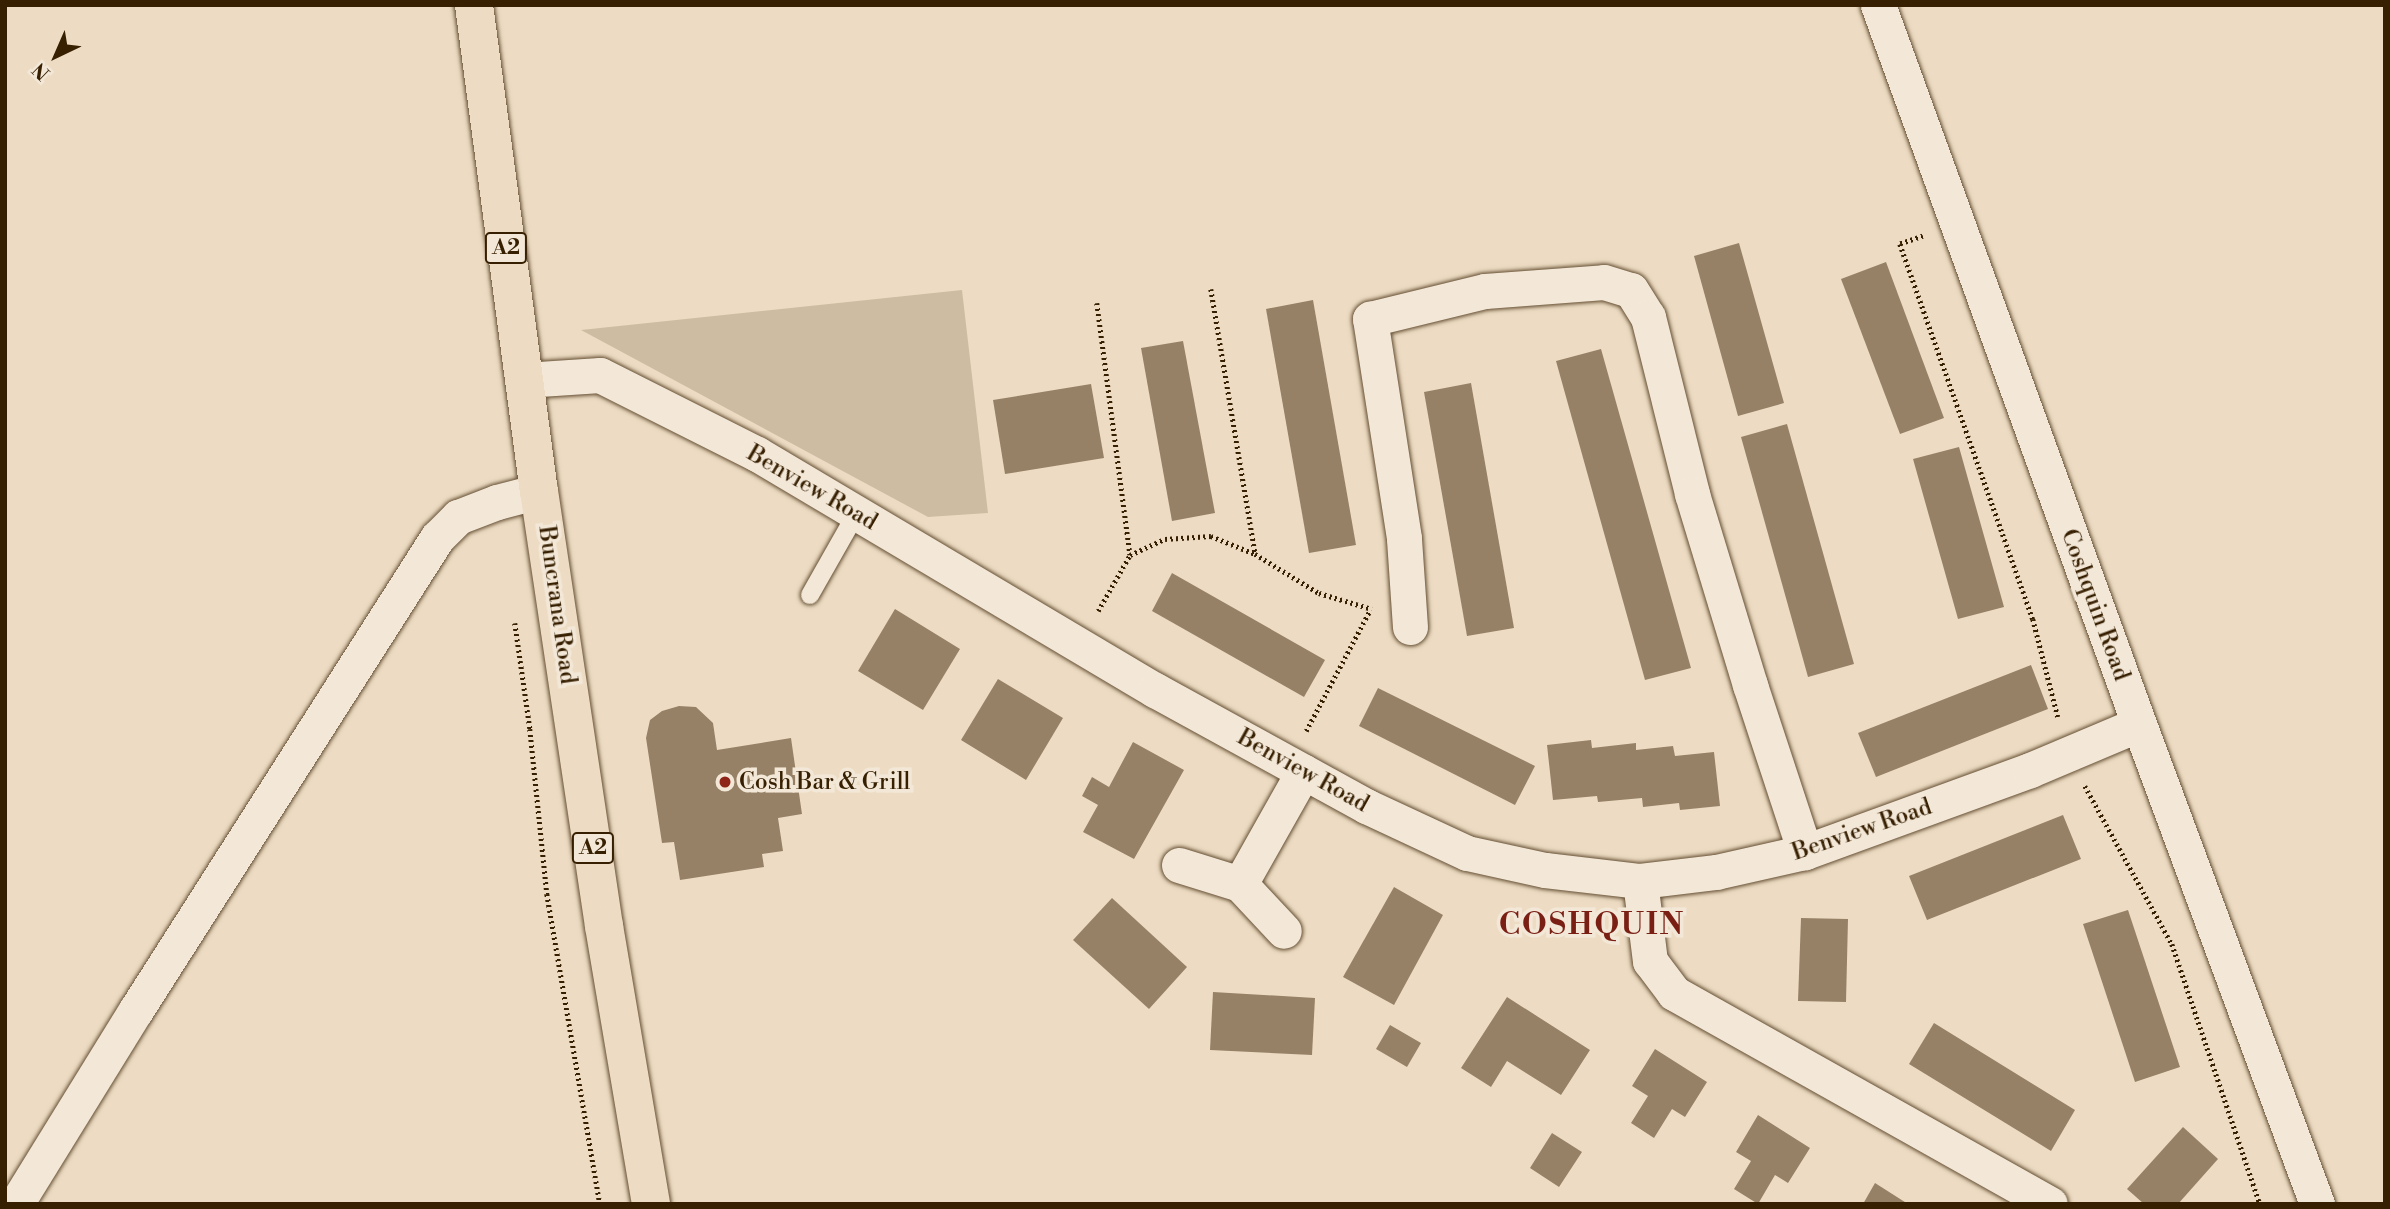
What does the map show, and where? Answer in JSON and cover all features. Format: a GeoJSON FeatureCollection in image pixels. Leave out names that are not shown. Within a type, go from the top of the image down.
{"type":"FeatureCollection","features":[{"type":"Feature","properties":{"kind":"highway","name":"Buncrana Road"},"geometry":{"type":"LineString","coordinates":[[474,5],[524,380],[604,926],[651,1204]]}},
{"type":"Feature","properties":{"kind":"street","name":"Coshquin Road"},"geometry":{"type":"LineString","coordinates":[[1878,5],[2139,724],[2317,1204]]}},
{"type":"Feature","properties":{"kind":"street"},"geometry":{"type":"LineString","coordinates":[[1410,627],[1404,538],[1370,319],[1485,291],[1604,282],[1631,290],[1648,317],[1692,494],[1749,685],[1805,852]]}},
{"type":"Feature","properties":{"kind":"street","name":"Benview Road"},"geometry":{"type":"LineString","coordinates":[[524,380],[600,375],[757,454],[1078,645],[1366,806],[1467,853],[1545,870],[1640,881],[1716,872],[1805,852],[2068,754],[2139,724]]}},
{"type":"Feature","properties":{"kind":"street"},"geometry":{"type":"LineString","coordinates":[[16,1204],[150,987],[437,538],[458,517],[497,502],[540,491]]}},
{"type":"Feature","properties":{"kind":"street"},"geometry":{"type":"LineString","coordinates":[[1240,884],[1296,768]]}},
{"type":"Feature","properties":{"kind":"street"},"geometry":{"type":"LineString","coordinates":[[1178,865],[1240,884],[1284,930]]}},
{"type":"Feature","properties":{"kind":"street"},"geometry":{"type":"LineString","coordinates":[[1640,881],[1650,961],[1674,993],[2050,1204]]}},
{"type":"Feature","properties":{"kind":"lane"},"geometry":{"type":"LineString","coordinates":[[810,595],[856,514]]}},
{"type":"Feature","properties":{"kind":"path"},"geometry":{"type":"LineString","coordinates":[[1956,223],[1900,244],[2033,619],[2068,754],[2172,944],[2260,1204]]}},
{"type":"Feature","properties":{"kind":"path"},"geometry":{"type":"LineString","coordinates":[[1210,289],[1255,554]]}},
{"type":"Feature","properties":{"kind":"path"},"geometry":{"type":"LineString","coordinates":[[1097,303],[1130,555]]}},
{"type":"Feature","properties":{"kind":"path"},"geometry":{"type":"LineString","coordinates":[[1078,645],[1130,555],[1165,539],[1210,536],[1255,554],[1318,593],[1371,608],[1410,627]]}},
{"type":"Feature","properties":{"kind":"path"},"geometry":{"type":"LineString","coordinates":[[1296,768],[1371,608]]}},
{"type":"Feature","properties":{"kind":"path"},"geometry":{"type":"LineString","coordinates":[[513,609],[530,729],[547,894],[600,1204]]}},
{"type":"Feature","properties":{"kind":"shaded area"},"geometry":{"type":"Polygon","coordinates":[[[962,290],[988,513],[928,517],[581,330],[962,290]]]}},
{"type":"Feature","properties":{"kind":"building"},"geometry":{"type":"Polygon","coordinates":[[[1739,243],[1784,403],[1738,416],[1694,256],[1739,243]]]}},
{"type":"Feature","properties":{"kind":"building"},"geometry":{"type":"Polygon","coordinates":[[[1886,262],[1944,418],[1900,434],[1841,279],[1886,262]]]}},
{"type":"Feature","properties":{"kind":"building"},"geometry":{"type":"Polygon","coordinates":[[[1313,300],[1356,545],[1309,553],[1266,309],[1313,300]]]}},
{"type":"Feature","properties":{"kind":"building"},"geometry":{"type":"Polygon","coordinates":[[[1183,341],[1215,513],[1172,521],[1141,348],[1183,341]]]}},
{"type":"Feature","properties":{"kind":"building"},"geometry":{"type":"Polygon","coordinates":[[[1601,349],[1691,668],[1645,680],[1556,361],[1601,349]]]}},
{"type":"Feature","properties":{"kind":"building"},"geometry":{"type":"Polygon","coordinates":[[[1471,383],[1514,628],[1467,636],[1424,392],[1471,383]]]}},
{"type":"Feature","properties":{"kind":"building"},"geometry":{"type":"Polygon","coordinates":[[[1091,384],[1104,458],[1005,474],[993,400],[1091,384]]]}},
{"type":"Feature","properties":{"kind":"building"},"geometry":{"type":"Polygon","coordinates":[[[1787,424],[1854,664],[1808,677],[1741,437],[1787,424]]]}},
{"type":"Feature","properties":{"kind":"building"},"geometry":{"type":"Polygon","coordinates":[[[1959,447],[2004,607],[1958,619],[1913,459],[1959,447]]]}},
{"type":"Feature","properties":{"kind":"building"},"geometry":{"type":"Polygon","coordinates":[[[1172,573],[1325,660],[1304,697],[1152,611],[1172,573]]]}},
{"type":"Feature","properties":{"kind":"building"},"geometry":{"type":"Polygon","coordinates":[[[895,609],[960,649],[923,710],[858,671],[895,609]]]}},
{"type":"Feature","properties":{"kind":"building"},"geometry":{"type":"Polygon","coordinates":[[[2031,665],[2048,709],[1876,777],[1858,733],[2031,665]]]}},
{"type":"Feature","properties":{"kind":"building"},"geometry":{"type":"Polygon","coordinates":[[[998,679],[1063,718],[1026,780],[961,740],[998,679]]]}},
{"type":"Feature","properties":{"kind":"building"},"geometry":{"type":"Polygon","coordinates":[[[1378,688],[1535,766],[1515,805],[1359,726],[1378,688]]]}},
{"type":"Feature","properties":{"kind":"building","name":"Cosh Bar & Grill"},"geometry":{"type":"Polygon","coordinates":[[[679,706],[696,707],[713,723],[717,750],[791,738],[802,814],[778,818],[783,851],[762,854],[764,867],[680,880],[674,842],[662,843],[646,738],[650,720],[662,711],[679,706]]]}},
{"type":"Feature","properties":{"kind":"building"},"geometry":{"type":"Polygon","coordinates":[[[1591,740],[1592,748],[1636,743],[1636,750],[1673,746],[1675,756],[1714,752],[1720,806],[1680,810],[1679,803],[1643,807],[1642,798],[1598,802],[1597,796],[1553,800],[1547,745],[1591,740]]]}},
{"type":"Feature","properties":{"kind":"building"},"geometry":{"type":"Polygon","coordinates":[[[1133,742],[1184,770],[1134,859],[1083,832],[1098,805],[1082,796],[1092,777],[1109,787],[1133,742]]]}},
{"type":"Feature","properties":{"kind":"building"},"geometry":{"type":"Polygon","coordinates":[[[2063,815],[2081,859],[1927,920],[1909,876],[2063,815]]]}},
{"type":"Feature","properties":{"kind":"building"},"geometry":{"type":"Polygon","coordinates":[[[1394,887],[1443,915],[1394,1005],[1343,977],[1394,887]]]}},
{"type":"Feature","properties":{"kind":"building"},"geometry":{"type":"Polygon","coordinates":[[[1112,898],[1187,967],[1149,1009],[1073,940],[1112,898]]]}},
{"type":"Feature","properties":{"kind":"building"},"geometry":{"type":"Polygon","coordinates":[[[2128,910],[2180,1067],[2135,1082],[2083,924],[2128,910]]]}},
{"type":"Feature","properties":{"kind":"building"},"geometry":{"type":"Polygon","coordinates":[[[1801,918],[1848,919],[1846,1002],[1798,1001],[1801,918]]]}},
{"type":"Feature","properties":{"kind":"building"},"geometry":{"type":"Polygon","coordinates":[[[1213,992],[1315,998],[1312,1055],[1210,1050],[1213,992]]]}},
{"type":"Feature","properties":{"kind":"building"},"geometry":{"type":"Polygon","coordinates":[[[1507,997],[1590,1050],[1561,1095],[1507,1061],[1491,1087],[1461,1068],[1507,997]]]}},
{"type":"Feature","properties":{"kind":"building"},"geometry":{"type":"Polygon","coordinates":[[[1934,1023],[2075,1110],[2051,1151],[1909,1064],[1934,1023]]]}},
{"type":"Feature","properties":{"kind":"building"},"geometry":{"type":"Polygon","coordinates":[[[1390,1025],[1421,1043],[1407,1067],[1376,1049],[1390,1025]]]}},
{"type":"Feature","properties":{"kind":"building"},"geometry":{"type":"Polygon","coordinates":[[[1655,1049],[1707,1082],[1685,1117],[1672,1109],[1654,1138],[1631,1123],[1648,1096],[1632,1086],[1655,1049]]]}},
{"type":"Feature","properties":{"kind":"building"},"geometry":{"type":"Polygon","coordinates":[[[1758,1115],[1810,1148],[1788,1183],[1775,1175],[1758,1204],[1734,1189],[1751,1161],[1736,1152],[1758,1115]]]}},
{"type":"Feature","properties":{"kind":"building"},"geometry":{"type":"Polygon","coordinates":[[[2183,1127],[2218,1159],[2178,1204],[2144,1204],[2127,1189],[2183,1127]]]}},
{"type":"Feature","properties":{"kind":"building"},"geometry":{"type":"Polygon","coordinates":[[[1552,1133],[1582,1152],[1559,1187],[1530,1168],[1552,1133]]]}},
{"type":"Feature","properties":{"kind":"building"},"geometry":{"type":"Polygon","coordinates":[[[1875,1183],[1908,1204],[1863,1204],[1875,1183]]]}},
{"type":"Feature","properties":{"kind":"place","name":"Cosh Bar & Grill"},"geometry":{"type":"Point","coordinates":[725,782]}},
{"type":"Feature","properties":{"kind":"district","name":"COSHQUIN"},"geometry":{"type":"Point","coordinates":[1592,925]}}]}
